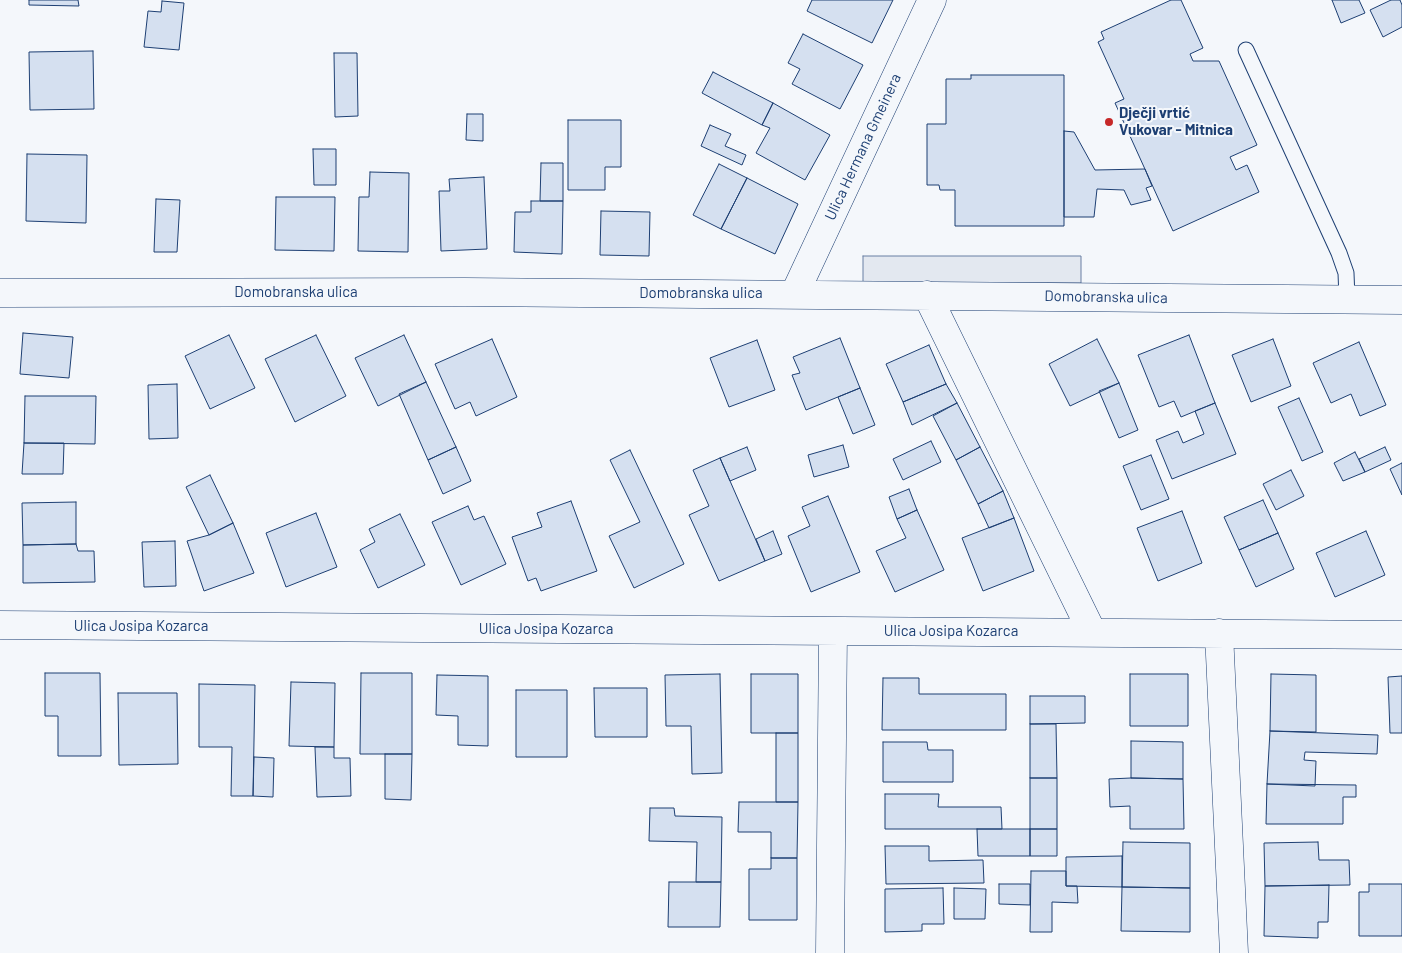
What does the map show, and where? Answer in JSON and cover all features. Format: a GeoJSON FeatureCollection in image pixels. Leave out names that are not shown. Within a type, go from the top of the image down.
{"type":"FeatureCollection","features":[{"type":"Feature","properties":{"kind":"street","name":"Ulica Hermana Gmeinera"},"geometry":{"type":"LineString","coordinates":[[795,294],[932,0]]}},
{"type":"Feature","properties":{"kind":"street","name":"Domobranska ulica"},"geometry":{"type":"LineString","coordinates":[[0,293],[464,292],[1402,300]]}},
{"type":"Feature","properties":{"kind":"street"},"geometry":{"type":"LineString","coordinates":[[927,295],[1092,632]]}},
{"type":"Feature","properties":{"kind":"street","name":"Ulica Josipa Kozarca"},"geometry":{"type":"LineString","coordinates":[[0,625],[1092,632],[1402,636]]}},
{"type":"Feature","properties":{"kind":"street"},"geometry":{"type":"LineString","coordinates":[[830,953],[832,631]]}},
{"type":"Feature","properties":{"kind":"street"},"geometry":{"type":"LineString","coordinates":[[1219,633],[1234,953]]}},
{"type":"Feature","properties":{"kind":"lane"},"geometry":{"type":"LineString","coordinates":[[1246,50],[1340,253],[1346,272],[1347,299]]}},
{"type":"Feature","properties":{"kind":"shaded area"},"geometry":{"type":"Polygon","coordinates":[[[863,256],[1081,256],[1081,283],[863,283],[863,256]]]}},
{"type":"Feature","properties":{"kind":"building"},"geometry":{"type":"Polygon","coordinates":[[[29,0],[78,0],[79,6],[29,5],[29,0]]]}},
{"type":"Feature","properties":{"kind":"building"},"geometry":{"type":"Polygon","coordinates":[[[812,0],[893,0],[872,43],[807,11],[812,0]]]}},
{"type":"Feature","properties":{"kind":"building"},"geometry":{"type":"Polygon","coordinates":[[[1171,0],[1181,0],[1203,48],[1190,54],[1193,61],[1219,61],[1257,145],[1230,157],[1236,170],[1247,165],[1259,192],[1173,231],[1115,103],[1124,99],[1098,42],[1104,39],[1101,32],[1171,0]]]}},
{"type":"Feature","properties":{"kind":"building"},"geometry":{"type":"Polygon","coordinates":[[[1332,0],[1359,0],[1365,13],[1341,23],[1332,0]]]}},
{"type":"Feature","properties":{"kind":"building"},"geometry":{"type":"Polygon","coordinates":[[[1391,0],[1400,0],[1402,5],[1402,27],[1383,37],[1370,10],[1391,0]]]}},
{"type":"Feature","properties":{"kind":"building"},"geometry":{"type":"Polygon","coordinates":[[[162,1],[184,3],[179,50],[144,47],[148,11],[161,12],[162,1]]]}},
{"type":"Feature","properties":{"kind":"building"},"geometry":{"type":"Polygon","coordinates":[[[803,34],[863,65],[840,109],[792,84],[800,69],[788,63],[803,34]]]}},
{"type":"Feature","properties":{"kind":"building"},"geometry":{"type":"Polygon","coordinates":[[[93,51],[94,109],[30,110],[29,52],[93,51]]]}},
{"type":"Feature","properties":{"kind":"building"},"geometry":{"type":"Polygon","coordinates":[[[334,53],[357,53],[358,116],[335,117],[334,53]]]}},
{"type":"Feature","properties":{"kind":"building"},"geometry":{"type":"Polygon","coordinates":[[[713,72],[773,103],[762,125],[702,93],[713,72]]]}},
{"type":"Feature","properties":{"kind":"building"},"geometry":{"type":"Polygon","coordinates":[[[971,75],[1064,75],[1064,226],[955,226],[955,190],[940,190],[939,185],[927,185],[927,124],[946,124],[946,79],[971,79],[971,75]]]}},
{"type":"Feature","properties":{"kind":"building"},"geometry":{"type":"Polygon","coordinates":[[[773,103],[830,135],[805,180],[756,153],[770,128],[762,125],[773,103]]]}},
{"type":"Feature","properties":{"kind":"building"},"geometry":{"type":"Polygon","coordinates":[[[467,114],[483,114],[483,141],[466,140],[467,114]]]}},
{"type":"Feature","properties":{"kind":"building"},"geometry":{"type":"Polygon","coordinates":[[[568,120],[621,120],[621,167],[605,167],[605,190],[568,190],[568,120]]]}},
{"type":"Feature","properties":{"kind":"building"},"geometry":{"type":"Polygon","coordinates":[[[710,125],[731,134],[725,146],[746,155],[742,165],[701,146],[710,125]]]}},
{"type":"Feature","properties":{"kind":"building"},"geometry":{"type":"Polygon","coordinates":[[[1064,131],[1074,132],[1095,170],[1145,169],[1152,186],[1146,188],[1151,200],[1131,205],[1124,190],[1097,189],[1094,217],[1064,217],[1064,131]]]}},
{"type":"Feature","properties":{"kind":"building"},"geometry":{"type":"Polygon","coordinates":[[[313,149],[336,149],[336,185],[314,185],[313,149]]]}},
{"type":"Feature","properties":{"kind":"building"},"geometry":{"type":"Polygon","coordinates":[[[27,154],[87,155],[86,223],[26,221],[27,154]]]}},
{"type":"Feature","properties":{"kind":"building"},"geometry":{"type":"Polygon","coordinates":[[[541,163],[563,163],[563,201],[540,201],[541,163]]]}},
{"type":"Feature","properties":{"kind":"building"},"geometry":{"type":"Polygon","coordinates":[[[719,164],[747,178],[721,229],[693,215],[719,164]]]}},
{"type":"Feature","properties":{"kind":"building"},"geometry":{"type":"Polygon","coordinates":[[[370,172],[409,173],[408,252],[358,251],[359,197],[369,197],[370,172]]]}},
{"type":"Feature","properties":{"kind":"building"},"geometry":{"type":"Polygon","coordinates":[[[484,177],[487,249],[441,251],[439,191],[450,191],[449,179],[484,177]]]}},
{"type":"Feature","properties":{"kind":"building"},"geometry":{"type":"Polygon","coordinates":[[[747,178],[798,204],[775,254],[721,229],[747,178]]]}},
{"type":"Feature","properties":{"kind":"building"},"geometry":{"type":"Polygon","coordinates":[[[276,197],[335,197],[334,251],[275,250],[276,197]]]}},
{"type":"Feature","properties":{"kind":"building"},"geometry":{"type":"Polygon","coordinates":[[[156,199],[180,200],[177,252],[154,252],[156,199]]]}},
{"type":"Feature","properties":{"kind":"building"},"geometry":{"type":"Polygon","coordinates":[[[531,201],[563,201],[562,254],[514,252],[515,212],[531,212],[531,201]]]}},
{"type":"Feature","properties":{"kind":"building"},"geometry":{"type":"Polygon","coordinates":[[[601,211],[650,212],[649,256],[600,255],[601,211]]]}},
{"type":"Feature","properties":{"kind":"building"},"geometry":{"type":"Polygon","coordinates":[[[23,333],[73,337],[69,378],[20,374],[23,333]]]}},
{"type":"Feature","properties":{"kind":"building"},"geometry":{"type":"Polygon","coordinates":[[[229,335],[255,388],[210,409],[185,356],[229,335]]]}},
{"type":"Feature","properties":{"kind":"building"},"geometry":{"type":"Polygon","coordinates":[[[316,335],[346,396],[295,422],[265,359],[316,335]]]}},
{"type":"Feature","properties":{"kind":"building"},"geometry":{"type":"Polygon","coordinates":[[[404,335],[426,382],[378,406],[355,358],[404,335]]]}},
{"type":"Feature","properties":{"kind":"building"},"geometry":{"type":"Polygon","coordinates":[[[1189,335],[1215,403],[1181,417],[1174,401],[1159,407],[1138,355],[1189,335]]]}},
{"type":"Feature","properties":{"kind":"building"},"geometry":{"type":"Polygon","coordinates":[[[840,338],[860,388],[806,410],[792,375],[800,373],[793,357],[840,338]]]}},
{"type":"Feature","properties":{"kind":"building"},"geometry":{"type":"Polygon","coordinates":[[[492,339],[517,397],[476,416],[470,402],[455,409],[435,364],[492,339]]]}},
{"type":"Feature","properties":{"kind":"building"},"geometry":{"type":"Polygon","coordinates":[[[1097,339],[1119,383],[1070,406],[1049,364],[1097,339]]]}},
{"type":"Feature","properties":{"kind":"building"},"geometry":{"type":"Polygon","coordinates":[[[1273,339],[1291,386],[1251,402],[1232,355],[1273,339]]]}},
{"type":"Feature","properties":{"kind":"building"},"geometry":{"type":"Polygon","coordinates":[[[757,340],[775,390],[729,407],[710,358],[757,340]]]}},
{"type":"Feature","properties":{"kind":"building"},"geometry":{"type":"Polygon","coordinates":[[[1359,342],[1386,405],[1360,416],[1351,394],[1331,403],[1313,363],[1359,342]]]}},
{"type":"Feature","properties":{"kind":"building"},"geometry":{"type":"Polygon","coordinates":[[[929,345],[946,384],[903,402],[886,364],[929,345]]]}},
{"type":"Feature","properties":{"kind":"building"},"geometry":{"type":"Polygon","coordinates":[[[426,382],[456,447],[428,460],[399,394],[426,382]]]}},
{"type":"Feature","properties":{"kind":"building"},"geometry":{"type":"Polygon","coordinates":[[[1119,383],[1138,430],[1119,438],[1099,391],[1119,383]]]}},
{"type":"Feature","properties":{"kind":"building"},"geometry":{"type":"Polygon","coordinates":[[[177,384],[178,438],[149,439],[148,385],[177,384]]]}},
{"type":"Feature","properties":{"kind":"building"},"geometry":{"type":"Polygon","coordinates":[[[946,384],[957,403],[912,425],[903,402],[946,384]]]}},
{"type":"Feature","properties":{"kind":"building"},"geometry":{"type":"Polygon","coordinates":[[[860,388],[875,425],[853,434],[838,397],[860,388]]]}},
{"type":"Feature","properties":{"kind":"building"},"geometry":{"type":"Polygon","coordinates":[[[25,396],[96,396],[95,444],[24,443],[25,396]]]}},
{"type":"Feature","properties":{"kind":"building"},"geometry":{"type":"Polygon","coordinates":[[[1299,398],[1323,452],[1302,461],[1278,407],[1299,398]]]}},
{"type":"Feature","properties":{"kind":"building"},"geometry":{"type":"Polygon","coordinates":[[[957,403],[980,447],[956,460],[933,416],[957,403]]]}},
{"type":"Feature","properties":{"kind":"building"},"geometry":{"type":"Polygon","coordinates":[[[1215,403],[1236,454],[1172,479],[1156,440],[1178,431],[1183,443],[1204,434],[1195,411],[1215,403]]]}},
{"type":"Feature","properties":{"kind":"building"},"geometry":{"type":"Polygon","coordinates":[[[931,441],[941,462],[903,480],[893,459],[931,441]]]}},
{"type":"Feature","properties":{"kind":"building"},"geometry":{"type":"Polygon","coordinates":[[[24,443],[64,443],[63,474],[22,474],[24,443]]]}},
{"type":"Feature","properties":{"kind":"building"},"geometry":{"type":"Polygon","coordinates":[[[843,445],[849,467],[814,477],[808,455],[843,445]]]}},
{"type":"Feature","properties":{"kind":"building"},"geometry":{"type":"Polygon","coordinates":[[[456,447],[471,481],[443,494],[428,460],[456,447]]]}},
{"type":"Feature","properties":{"kind":"building"},"geometry":{"type":"Polygon","coordinates":[[[747,447],[756,470],[730,481],[720,458],[747,447]]]}},
{"type":"Feature","properties":{"kind":"building"},"geometry":{"type":"Polygon","coordinates":[[[980,447],[1003,491],[978,504],[956,460],[980,447]]]}},
{"type":"Feature","properties":{"kind":"building"},"geometry":{"type":"Polygon","coordinates":[[[1385,447],[1391,460],[1365,472],[1359,459],[1385,447]]]}},
{"type":"Feature","properties":{"kind":"building"},"geometry":{"type":"Polygon","coordinates":[[[630,450],[684,564],[634,588],[609,536],[640,522],[610,460],[630,450]]]}},
{"type":"Feature","properties":{"kind":"building"},"geometry":{"type":"Polygon","coordinates":[[[1355,452],[1365,472],[1343,481],[1334,463],[1355,452]]]}},
{"type":"Feature","properties":{"kind":"building"},"geometry":{"type":"Polygon","coordinates":[[[1151,455],[1169,499],[1141,510],[1123,466],[1151,455]]]}},
{"type":"Feature","properties":{"kind":"building"},"geometry":{"type":"Polygon","coordinates":[[[720,458],[765,561],[719,581],[689,515],[709,506],[693,470],[720,458]]]}},
{"type":"Feature","properties":{"kind":"building"},"geometry":{"type":"Polygon","coordinates":[[[1402,463],[1402,495],[1390,469],[1402,463]]]}},
{"type":"Feature","properties":{"kind":"building"},"geometry":{"type":"Polygon","coordinates":[[[1291,470],[1304,496],[1276,510],[1263,484],[1291,470]]]}},
{"type":"Feature","properties":{"kind":"building"},"geometry":{"type":"Polygon","coordinates":[[[210,475],[233,523],[209,535],[186,487],[210,475]]]}},
{"type":"Feature","properties":{"kind":"building"},"geometry":{"type":"Polygon","coordinates":[[[909,489],[917,510],[897,519],[889,497],[909,489]]]}},
{"type":"Feature","properties":{"kind":"building"},"geometry":{"type":"Polygon","coordinates":[[[1003,491],[1014,518],[989,528],[978,504],[1003,491]]]}},
{"type":"Feature","properties":{"kind":"building"},"geometry":{"type":"Polygon","coordinates":[[[828,496],[860,572],[811,592],[788,536],[810,526],[802,507],[828,496]]]}},
{"type":"Feature","properties":{"kind":"building"},"geometry":{"type":"Polygon","coordinates":[[[1263,500],[1278,533],[1239,550],[1224,517],[1263,500]]]}},
{"type":"Feature","properties":{"kind":"building"},"geometry":{"type":"Polygon","coordinates":[[[571,501],[597,571],[541,591],[536,578],[528,581],[512,537],[542,527],[537,513],[571,501]]]}},
{"type":"Feature","properties":{"kind":"building"},"geometry":{"type":"Polygon","coordinates":[[[76,502],[76,544],[23,545],[22,503],[76,502]]]}},
{"type":"Feature","properties":{"kind":"building"},"geometry":{"type":"Polygon","coordinates":[[[468,506],[474,520],[484,516],[506,564],[461,585],[432,522],[468,506]]]}},
{"type":"Feature","properties":{"kind":"building"},"geometry":{"type":"Polygon","coordinates":[[[917,510],[944,570],[895,592],[876,551],[906,538],[897,519],[917,510]]]}},
{"type":"Feature","properties":{"kind":"building"},"geometry":{"type":"Polygon","coordinates":[[[1182,511],[1202,563],[1158,581],[1137,528],[1182,511]]]}},
{"type":"Feature","properties":{"kind":"building"},"geometry":{"type":"Polygon","coordinates":[[[316,513],[337,567],[286,587],[266,533],[316,513]]]}},
{"type":"Feature","properties":{"kind":"building"},"geometry":{"type":"Polygon","coordinates":[[[400,514],[425,565],[378,588],[360,550],[375,542],[369,529],[400,514]]]}},
{"type":"Feature","properties":{"kind":"building"},"geometry":{"type":"Polygon","coordinates":[[[1014,518],[1034,571],[983,591],[962,538],[1014,518]]]}},
{"type":"Feature","properties":{"kind":"building"},"geometry":{"type":"Polygon","coordinates":[[[233,523],[254,573],[204,591],[187,541],[209,535],[233,523]]]}},
{"type":"Feature","properties":{"kind":"building"},"geometry":{"type":"Polygon","coordinates":[[[773,531],[782,554],[765,561],[756,539],[773,531]]]}},
{"type":"Feature","properties":{"kind":"building"},"geometry":{"type":"Polygon","coordinates":[[[1366,531],[1385,575],[1335,597],[1316,553],[1366,531]]]}},
{"type":"Feature","properties":{"kind":"building"},"geometry":{"type":"Polygon","coordinates":[[[1278,533],[1294,569],[1256,587],[1239,550],[1278,533]]]}},
{"type":"Feature","properties":{"kind":"building"},"geometry":{"type":"Polygon","coordinates":[[[175,541],[176,586],[144,587],[142,542],[175,541]]]}},
{"type":"Feature","properties":{"kind":"building"},"geometry":{"type":"Polygon","coordinates":[[[76,544],[78,551],[94,551],[95,582],[23,583],[23,545],[76,544]]]}},
{"type":"Feature","properties":{"kind":"building"},"geometry":{"type":"Polygon","coordinates":[[[45,673],[100,673],[101,756],[58,756],[58,716],[45,716],[45,673]]]}},
{"type":"Feature","properties":{"kind":"building"},"geometry":{"type":"Polygon","coordinates":[[[361,673],[412,673],[412,754],[360,754],[361,673]]]}},
{"type":"Feature","properties":{"kind":"building"},"geometry":{"type":"Polygon","coordinates":[[[720,674],[722,773],[692,774],[691,726],[666,726],[665,675],[720,674]]]}},
{"type":"Feature","properties":{"kind":"building"},"geometry":{"type":"Polygon","coordinates":[[[751,674],[798,674],[798,733],[751,733],[751,674]]]}},
{"type":"Feature","properties":{"kind":"building"},"geometry":{"type":"Polygon","coordinates":[[[1130,674],[1188,674],[1188,726],[1130,726],[1130,674]]]}},
{"type":"Feature","properties":{"kind":"building"},"geometry":{"type":"Polygon","coordinates":[[[1271,674],[1316,675],[1316,732],[1270,731],[1271,674]]]}},
{"type":"Feature","properties":{"kind":"building"},"geometry":{"type":"Polygon","coordinates":[[[437,675],[488,676],[488,746],[458,745],[458,716],[436,715],[437,675]]]}},
{"type":"Feature","properties":{"kind":"building"},"geometry":{"type":"Polygon","coordinates":[[[1402,676],[1402,733],[1390,733],[1388,677],[1402,676]]]}},
{"type":"Feature","properties":{"kind":"building"},"geometry":{"type":"Polygon","coordinates":[[[883,678],[919,678],[919,694],[1006,694],[1006,730],[882,730],[883,678]]]}},
{"type":"Feature","properties":{"kind":"building"},"geometry":{"type":"Polygon","coordinates":[[[291,682],[335,683],[334,747],[289,746],[291,682]]]}},
{"type":"Feature","properties":{"kind":"building"},"geometry":{"type":"Polygon","coordinates":[[[199,684],[255,685],[253,796],[231,796],[232,747],[199,747],[199,684]]]}},
{"type":"Feature","properties":{"kind":"building"},"geometry":{"type":"Polygon","coordinates":[[[594,688],[647,688],[647,737],[595,737],[594,688]]]}},
{"type":"Feature","properties":{"kind":"building"},"geometry":{"type":"Polygon","coordinates":[[[516,690],[567,690],[567,757],[516,757],[516,690]]]}},
{"type":"Feature","properties":{"kind":"building"},"geometry":{"type":"Polygon","coordinates":[[[118,693],[177,693],[178,764],[119,765],[118,693]]]}},
{"type":"Feature","properties":{"kind":"building"},"geometry":{"type":"Polygon","coordinates":[[[1030,696],[1085,696],[1085,723],[1030,724],[1030,696]]]}},
{"type":"Feature","properties":{"kind":"building"},"geometry":{"type":"Polygon","coordinates":[[[1030,724],[1056,724],[1057,778],[1030,778],[1030,724]]]}},
{"type":"Feature","properties":{"kind":"building"},"geometry":{"type":"Polygon","coordinates":[[[1270,731],[1378,735],[1377,754],[1305,752],[1304,760],[1316,761],[1315,786],[1267,784],[1270,731]]]}},
{"type":"Feature","properties":{"kind":"building"},"geometry":{"type":"Polygon","coordinates":[[[776,733],[798,733],[798,802],[776,802],[776,733]]]}},
{"type":"Feature","properties":{"kind":"building"},"geometry":{"type":"Polygon","coordinates":[[[1131,741],[1183,742],[1183,779],[1131,778],[1131,741]]]}},
{"type":"Feature","properties":{"kind":"building"},"geometry":{"type":"Polygon","coordinates":[[[883,742],[927,742],[928,750],[953,750],[953,782],[883,782],[883,742]]]}},
{"type":"Feature","properties":{"kind":"building"},"geometry":{"type":"Polygon","coordinates":[[[315,747],[334,747],[334,758],[350,758],[351,796],[317,797],[315,747]]]}},
{"type":"Feature","properties":{"kind":"building"},"geometry":{"type":"Polygon","coordinates":[[[385,754],[412,754],[411,800],[385,799],[385,754]]]}},
{"type":"Feature","properties":{"kind":"building"},"geometry":{"type":"Polygon","coordinates":[[[254,757],[274,758],[273,797],[253,796],[254,757]]]}},
{"type":"Feature","properties":{"kind":"building"},"geometry":{"type":"Polygon","coordinates":[[[1030,778],[1057,778],[1057,829],[1030,829],[1030,778]]]}},
{"type":"Feature","properties":{"kind":"building"},"geometry":{"type":"Polygon","coordinates":[[[1109,779],[1183,779],[1184,829],[1130,829],[1130,806],[1110,807],[1109,779]]]}},
{"type":"Feature","properties":{"kind":"building"},"geometry":{"type":"Polygon","coordinates":[[[1267,784],[1356,785],[1356,797],[1343,797],[1343,824],[1266,824],[1267,784]]]}},
{"type":"Feature","properties":{"kind":"building"},"geometry":{"type":"Polygon","coordinates":[[[885,794],[939,794],[938,807],[1001,807],[1002,829],[885,829],[885,794]]]}},
{"type":"Feature","properties":{"kind":"building"},"geometry":{"type":"Polygon","coordinates":[[[739,802],[798,802],[797,858],[771,858],[771,832],[738,832],[739,802]]]}},
{"type":"Feature","properties":{"kind":"building"},"geometry":{"type":"Polygon","coordinates":[[[650,808],[674,808],[675,816],[722,817],[721,882],[696,882],[697,842],[649,841],[650,808]]]}},
{"type":"Feature","properties":{"kind":"building"},"geometry":{"type":"Polygon","coordinates":[[[977,829],[1030,829],[1030,856],[978,856],[977,829]]]}},
{"type":"Feature","properties":{"kind":"building"},"geometry":{"type":"Polygon","coordinates":[[[1030,829],[1057,829],[1057,856],[1030,856],[1030,829]]]}},
{"type":"Feature","properties":{"kind":"building"},"geometry":{"type":"Polygon","coordinates":[[[1123,842],[1190,843],[1190,888],[1122,887],[1123,842]]]}},
{"type":"Feature","properties":{"kind":"building"},"geometry":{"type":"Polygon","coordinates":[[[1318,842],[1319,860],[1349,860],[1350,885],[1265,886],[1264,843],[1318,842]]]}},
{"type":"Feature","properties":{"kind":"building"},"geometry":{"type":"Polygon","coordinates":[[[885,846],[929,846],[929,861],[983,860],[984,883],[886,884],[885,846]]]}},
{"type":"Feature","properties":{"kind":"building"},"geometry":{"type":"Polygon","coordinates":[[[1122,856],[1122,887],[1066,886],[1066,857],[1122,856]]]}},
{"type":"Feature","properties":{"kind":"building"},"geometry":{"type":"Polygon","coordinates":[[[771,858],[797,858],[797,920],[749,920],[749,869],[771,869],[771,858]]]}},
{"type":"Feature","properties":{"kind":"building"},"geometry":{"type":"Polygon","coordinates":[[[1031,871],[1066,871],[1066,886],[1077,886],[1078,903],[1052,902],[1052,932],[1030,932],[1031,871]]]}},
{"type":"Feature","properties":{"kind":"building"},"geometry":{"type":"Polygon","coordinates":[[[669,882],[721,882],[720,927],[668,927],[669,882]]]}},
{"type":"Feature","properties":{"kind":"building"},"geometry":{"type":"Polygon","coordinates":[[[999,884],[1030,884],[1030,905],[999,904],[999,884]]]}},
{"type":"Feature","properties":{"kind":"building"},"geometry":{"type":"Polygon","coordinates":[[[1369,884],[1402,884],[1402,936],[1359,936],[1359,892],[1369,892],[1369,884]]]}},
{"type":"Feature","properties":{"kind":"building"},"geometry":{"type":"Polygon","coordinates":[[[1329,885],[1328,922],[1318,922],[1318,938],[1264,936],[1265,886],[1329,885]]]}},
{"type":"Feature","properties":{"kind":"building"},"geometry":{"type":"Polygon","coordinates":[[[1122,887],[1190,888],[1190,932],[1121,931],[1122,887]]]}},
{"type":"Feature","properties":{"kind":"building"},"geometry":{"type":"Polygon","coordinates":[[[943,888],[944,924],[922,924],[922,931],[885,932],[885,889],[943,888]]]}},
{"type":"Feature","properties":{"kind":"building"},"geometry":{"type":"Polygon","coordinates":[[[954,888],[986,889],[985,919],[954,919],[954,888]]]}},
{"type":"Feature","properties":{"kind":"place","name":"Dječji vrtić Vukovar - Mitnica"},"geometry":{"type":"Point","coordinates":[1109,122]}}]}
